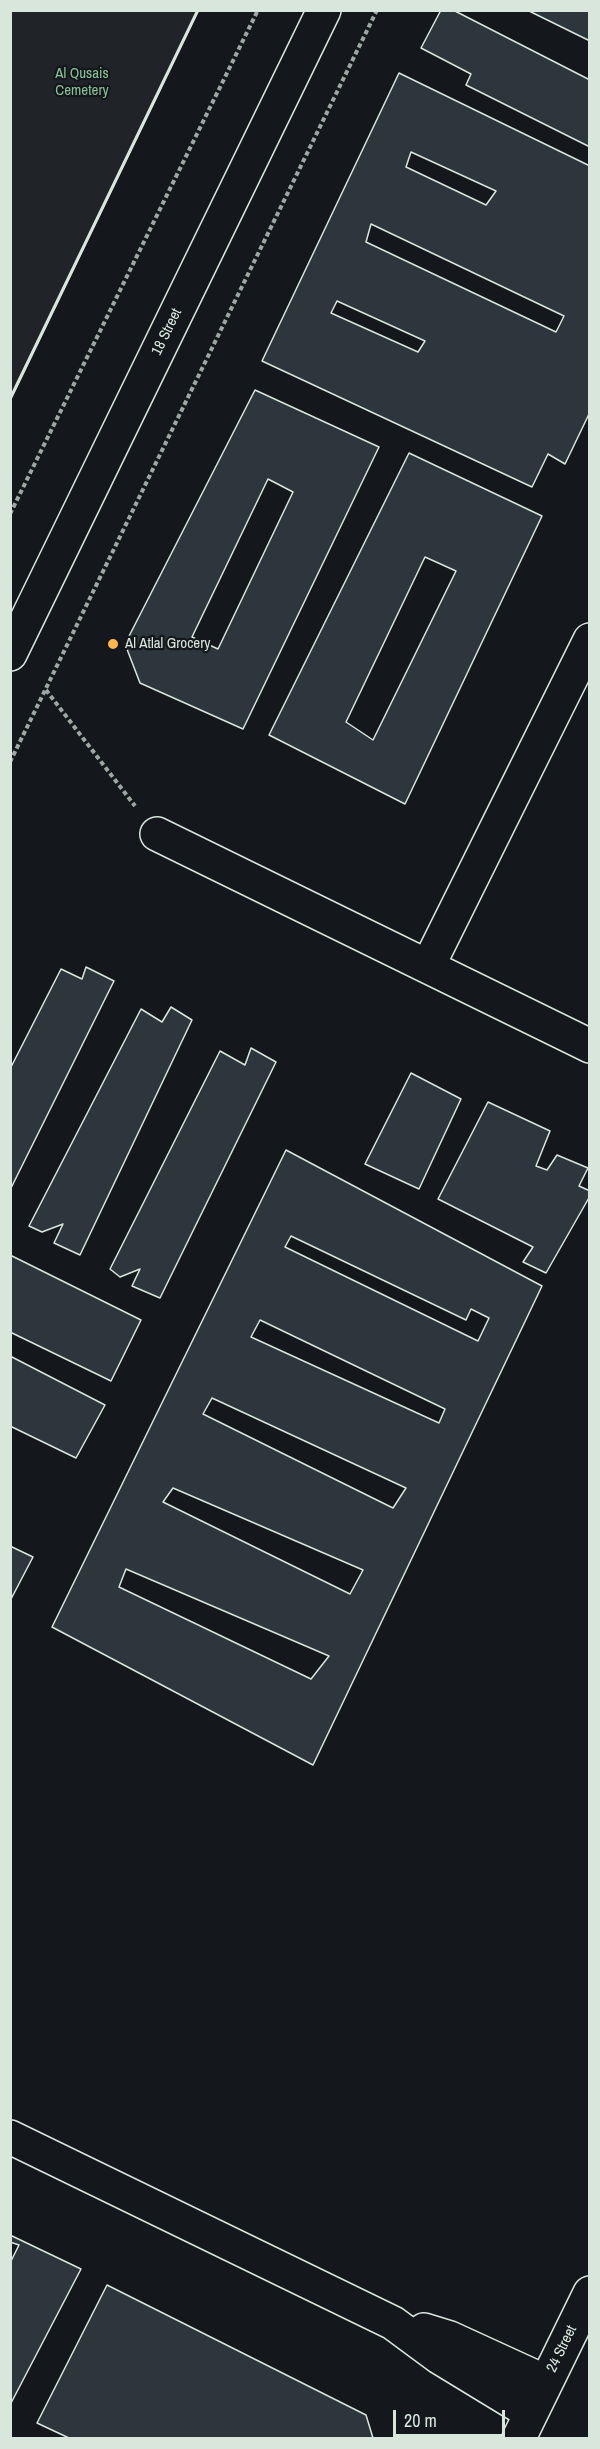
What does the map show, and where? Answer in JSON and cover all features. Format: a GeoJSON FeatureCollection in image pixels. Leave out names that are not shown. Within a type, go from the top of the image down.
{"type":"FeatureCollection","features":[{"type":"Feature","properties":{"kind":"street","name":"18 Street"},"geometry":{"type":"LineString","coordinates":[[10,654],[324,10]]}},
{"type":"Feature","properties":{"kind":"street"},"geometry":{"type":"LineString","coordinates":[[429,966],[590,640]]}},
{"type":"Feature","properties":{"kind":"street"},"geometry":{"type":"LineString","coordinates":[[157,834],[590,1046]]}},
{"type":"Feature","properties":{"kind":"street"},"geometry":{"type":"LineString","coordinates":[[10,2137],[393,2323],[525,2426]]}},
{"type":"Feature","properties":{"kind":"street","name":"24 Street"},"geometry":{"type":"LineString","coordinates":[[525,2426],[590,2293]]}},
{"type":"Feature","properties":{"kind":"street"},"geometry":{"type":"LineString","coordinates":[[393,2323],[450,2338],[546,2382]]}},
{"type":"Feature","properties":{"kind":"path"},"geometry":{"type":"LineString","coordinates":[[10,514],[258,10]]}},
{"type":"Feature","properties":{"kind":"path"},"geometry":{"type":"LineString","coordinates":[[10,762],[377,10]]}},
{"type":"Feature","properties":{"kind":"path"},"geometry":{"type":"LineString","coordinates":[[46,690],[157,834]]}},
{"type":"Feature","properties":{"kind":"green space","name":"Al Qusais Cemetery"},"geometry":{"type":"Polygon","coordinates":[[[10,11],[198,11],[11,399],[10,11]]]}},
{"type":"Feature","properties":{"kind":"building"},"geometry":{"type":"Polygon","coordinates":[[[441,10],[453,10],[590,80],[590,147],[466,85],[471,74],[421,48],[441,10]]]}},
{"type":"Feature","properties":{"kind":"building"},"geometry":{"type":"Polygon","coordinates":[[[527,10],[590,10],[590,41],[527,10]]]}},
{"type":"Feature","properties":{"kind":"building"},"geometry":{"type":"Polygon","coordinates":[[[399,73],[590,166],[590,412],[565,464],[548,454],[532,487],[262,361],[399,73]],[[411,152],[406,167],[486,205],[496,191],[411,152]],[[371,224],[366,242],[556,332],[564,316],[371,224]],[[337,301],[331,313],[418,352],[425,341],[337,301]]]}},
{"type":"Feature","properties":{"kind":"building"},"geometry":{"type":"Polygon","coordinates":[[[255,390],[379,447],[243,729],[140,683],[125,644],[255,390]],[[268,479],[192,637],[218,649],[293,492],[268,479]]]}},
{"type":"Feature","properties":{"kind":"building"},"geometry":{"type":"Polygon","coordinates":[[[409,453],[542,516],[405,804],[269,735],[409,453]],[[425,557],[346,722],[373,740],[456,571],[425,557]]]}},
{"type":"Feature","properties":{"kind":"building"},"geometry":{"type":"Polygon","coordinates":[[[86,967],[114,981],[10,1190],[10,1069],[61,969],[82,979],[86,967]]]}},
{"type":"Feature","properties":{"kind":"building"},"geometry":{"type":"Polygon","coordinates":[[[171,1007],[192,1020],[80,1255],[54,1243],[63,1224],[42,1232],[29,1226],[141,1009],[162,1022],[171,1007]]]}},
{"type":"Feature","properties":{"kind":"building"},"geometry":{"type":"Polygon","coordinates":[[[251,1048],[276,1062],[160,1298],[132,1286],[140,1269],[120,1277],[110,1269],[220,1051],[245,1065],[251,1048]]]}},
{"type":"Feature","properties":{"kind":"building"},"geometry":{"type":"Polygon","coordinates":[[[411,1073],[461,1099],[419,1189],[365,1164],[411,1073]]]}},
{"type":"Feature","properties":{"kind":"building"},"geometry":{"type":"Polygon","coordinates":[[[488,1102],[550,1131],[536,1166],[547,1170],[557,1155],[588,1168],[579,1186],[590,1191],[590,1196],[546,1273],[523,1262],[533,1247],[438,1199],[488,1102]]]}},
{"type":"Feature","properties":{"kind":"building"},"geometry":{"type":"Polygon","coordinates":[[[286,1150],[542,1286],[313,1765],[52,1627],[286,1150]],[[291,1236],[285,1247],[478,1341],[489,1318],[471,1309],[466,1320],[291,1236]],[[260,1320],[251,1337],[439,1423],[445,1409],[260,1320]],[[212,1398],[203,1414],[393,1508],[406,1488],[212,1398]],[[173,1488],[163,1502],[350,1594],[363,1570],[173,1488]],[[126,1569],[119,1587],[311,1679],[329,1656],[126,1569]]]}},
{"type":"Feature","properties":{"kind":"building"},"geometry":{"type":"Polygon","coordinates":[[[10,1255],[141,1320],[111,1381],[10,1332],[10,1255]]]}},
{"type":"Feature","properties":{"kind":"building"},"geometry":{"type":"Polygon","coordinates":[[[10,1356],[105,1405],[76,1458],[10,1426],[10,1356]]]}},
{"type":"Feature","properties":{"kind":"building"},"geometry":{"type":"Polygon","coordinates":[[[10,1546],[33,1557],[10,1601],[10,1546]]]}},
{"type":"Feature","properties":{"kind":"building"},"geometry":{"type":"Polygon","coordinates":[[[10,2235],[81,2269],[10,2405],[10,2263],[19,2245],[10,2242],[10,2235]]]}},
{"type":"Feature","properties":{"kind":"building"},"geometry":{"type":"Polygon","coordinates":[[[107,2285],[366,2415],[373,2438],[69,2438],[37,2423],[107,2285]]]}},
{"type":"Feature","properties":{"kind":"wall"},"geometry":{"type":"LineString","coordinates":[[10,399],[198,10]]}},
{"type":"Feature","properties":{"kind":"place","name":"Al Atlal Grocery"},"geometry":{"type":"Point","coordinates":[113,644]}}]}
